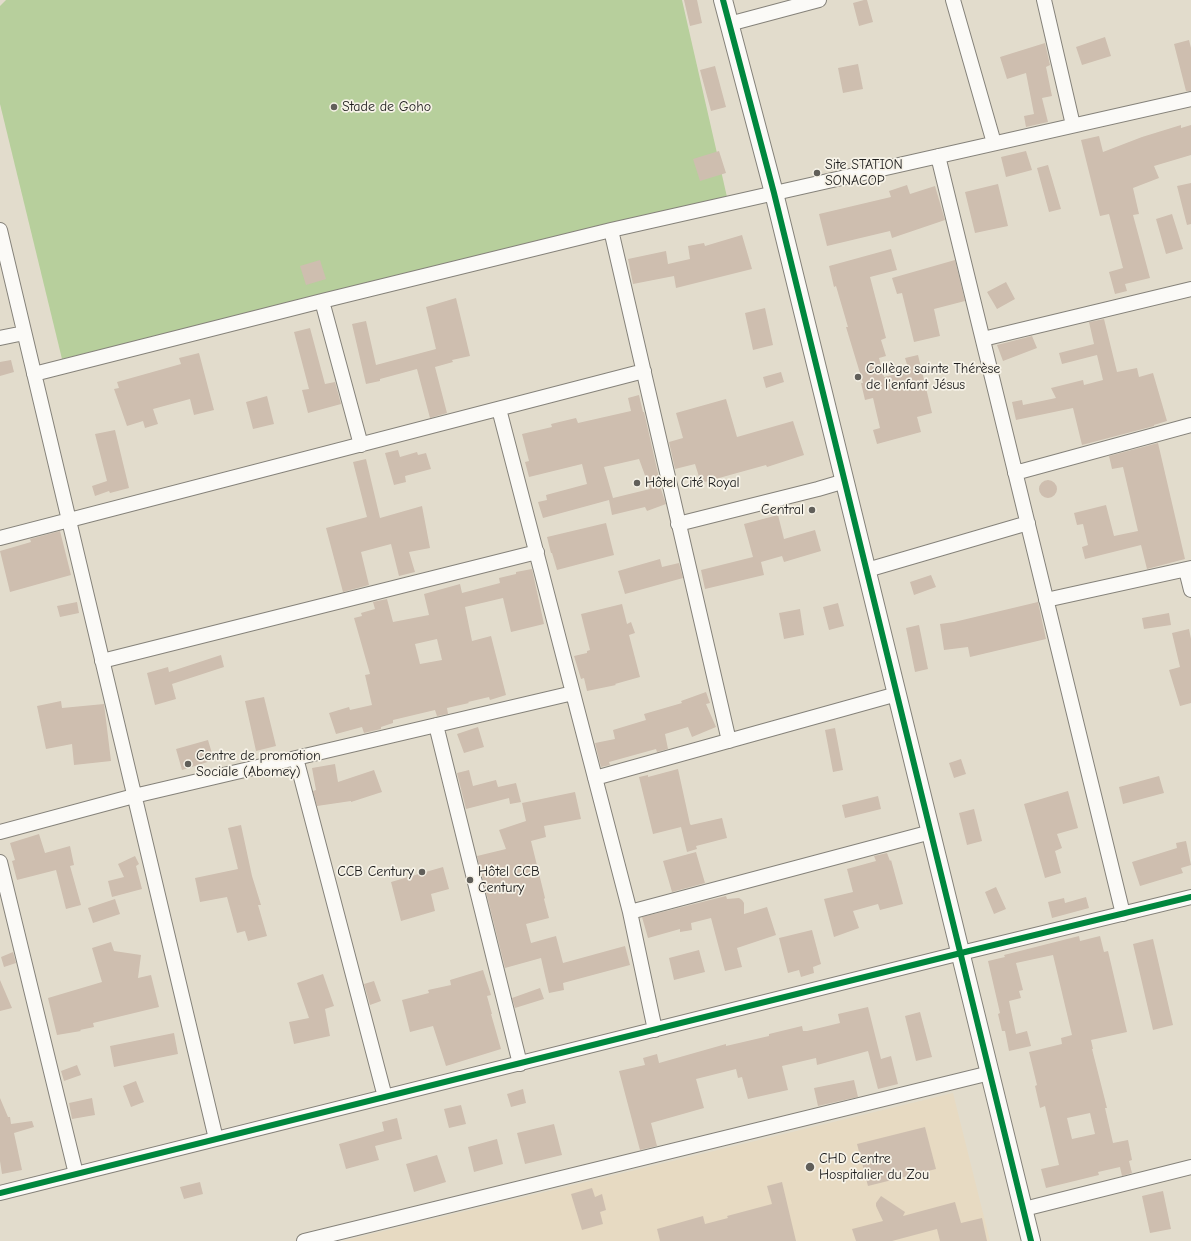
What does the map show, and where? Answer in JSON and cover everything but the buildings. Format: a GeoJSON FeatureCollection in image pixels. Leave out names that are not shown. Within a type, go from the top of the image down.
{"type":"FeatureCollection","features":[{"type":"Feature","properties":{"kind":"street"},"geometry":{"type":"LineString","coordinates":[[723,0],[774,193],[1031,1241]]}},
{"type":"Feature","properties":{"kind":"street"},"geometry":{"type":"LineString","coordinates":[[729,24],[819,0]]}},
{"type":"Feature","properties":{"kind":"street"},"geometry":{"type":"LineString","coordinates":[[953,0],[994,143]]}},
{"type":"Feature","properties":{"kind":"street"},"geometry":{"type":"LineString","coordinates":[[1044,0],[1073,126]]}},
{"type":"Feature","properties":{"kind":"street"},"geometry":{"type":"LineString","coordinates":[[34,374],[611,230],[1191,99]]}},
{"type":"Feature","properties":{"kind":"street"},"geometry":{"type":"LineString","coordinates":[[938,156],[1123,914]]}},
{"type":"Feature","properties":{"kind":"street"},"geometry":{"type":"LineString","coordinates":[[0,230],[216,1139]]}},
{"type":"Feature","properties":{"kind":"street"},"geometry":{"type":"LineString","coordinates":[[611,230],[729,741]]}},
{"type":"Feature","properties":{"kind":"street"},"geometry":{"type":"LineString","coordinates":[[983,339],[1191,289]]}},
{"type":"Feature","properties":{"kind":"street"},"geometry":{"type":"LineString","coordinates":[[322,301],[360,445]]}},
{"type":"Feature","properties":{"kind":"street"},"geometry":{"type":"LineString","coordinates":[[0,338],[24,333]]}},
{"type":"Feature","properties":{"kind":"street"},"geometry":{"type":"LineString","coordinates":[[0,538],[644,371]]}},
{"type":"Feature","properties":{"kind":"street"},"geometry":{"type":"LineString","coordinates":[[499,409],[630,912],[655,1030]]}},
{"type":"Feature","properties":{"kind":"street"},"geometry":{"type":"LineString","coordinates":[[1016,473],[1191,425]]}},
{"type":"Feature","properties":{"kind":"street"},"geometry":{"type":"LineString","coordinates":[[678,524],[845,481]]}},
{"type":"Feature","properties":{"kind":"street"},"geometry":{"type":"LineString","coordinates":[[867,570],[1028,523]]}},
{"type":"Feature","properties":{"kind":"street"},"geometry":{"type":"LineString","coordinates":[[102,661],[537,552]]}},
{"type":"Feature","properties":{"kind":"street"},"geometry":{"type":"LineString","coordinates":[[1046,600],[1188,569],[1191,590]]}},
{"type":"Feature","properties":{"kind":"street"},"geometry":{"type":"LineString","coordinates":[[0,832],[134,796],[573,693]]}},
{"type":"Feature","properties":{"kind":"street"},"geometry":{"type":"LineString","coordinates":[[595,778],[897,694]]}},
{"type":"Feature","properties":{"kind":"street"},"geometry":{"type":"LineString","coordinates":[[436,725],[520,1064]]}},
{"type":"Feature","properties":{"kind":"street"},"geometry":{"type":"LineString","coordinates":[[296,758],[385,1097]]}},
{"type":"Feature","properties":{"kind":"street"},"geometry":{"type":"LineString","coordinates":[[630,912],[931,832]]}},
{"type":"Feature","properties":{"kind":"street"},"geometry":{"type":"LineString","coordinates":[[0,862],[76,1174]]}},
{"type":"Feature","properties":{"kind":"street"},"geometry":{"type":"LineString","coordinates":[[0,1193],[1191,897]]}},
{"type":"Feature","properties":{"kind":"street"},"geometry":{"type":"LineString","coordinates":[[304,1241],[325,1239],[990,1073]]}},
{"type":"Feature","properties":{"kind":"street"},"geometry":{"type":"LineString","coordinates":[[1024,1209],[1191,1167]]}},
{"type":"Feature","properties":{"kind":"shaded area","name":"CHD Centre Hospitalier du Zou"},"geometry":{"type":"Polygon","coordinates":[[[953,1093],[990,1241],[342,1241],[953,1093]]]}},
{"type":"Feature","properties":{"kind":"green space"},"geometry":{"type":"Polygon","coordinates":[[[6,0],[682,0],[727,197],[62,359],[0,104],[0,6],[6,0]]]}},
{"type":"Feature","properties":{"kind":"cycle path"},"geometry":{"type":"LineString","coordinates":[[723,0],[774,193],[1031,1241]]}},
{"type":"Feature","properties":{"kind":"cycle path"},"geometry":{"type":"LineString","coordinates":[[0,1193],[1191,897]]}},
{"type":"Feature","properties":{"kind":"place","name":"Stade de Goho"},"geometry":{"type":"Point","coordinates":[334,107]}},
{"type":"Feature","properties":{"kind":"place","name":"Site STATION SONACOP"},"geometry":{"type":"Point","coordinates":[817,173]}},
{"type":"Feature","properties":{"kind":"place","name":"Collège sainte Thérèse de l'enfant Jésus"},"geometry":{"type":"Point","coordinates":[858,377]}},
{"type":"Feature","properties":{"kind":"place","name":"Hôtel Cité Royal"},"geometry":{"type":"Point","coordinates":[637,483]}},
{"type":"Feature","properties":{"kind":"place","name":"Central"},"geometry":{"type":"Point","coordinates":[812,510]}},
{"type":"Feature","properties":{"kind":"place","name":"Centre de promotion Sociale (Abomey)"},"geometry":{"type":"Point","coordinates":[188,764]}},
{"type":"Feature","properties":{"kind":"place","name":"CCB Century"},"geometry":{"type":"Point","coordinates":[422,872]}},
{"type":"Feature","properties":{"kind":"place","name":"Hôtel CCB Century"},"geometry":{"type":"Point","coordinates":[470,880]}},
{"type":"Feature","properties":{"kind":"place","name":"CHD Centre Hospitalier du Zou"},"geometry":{"type":"Point","coordinates":[810,1167]}}]}
